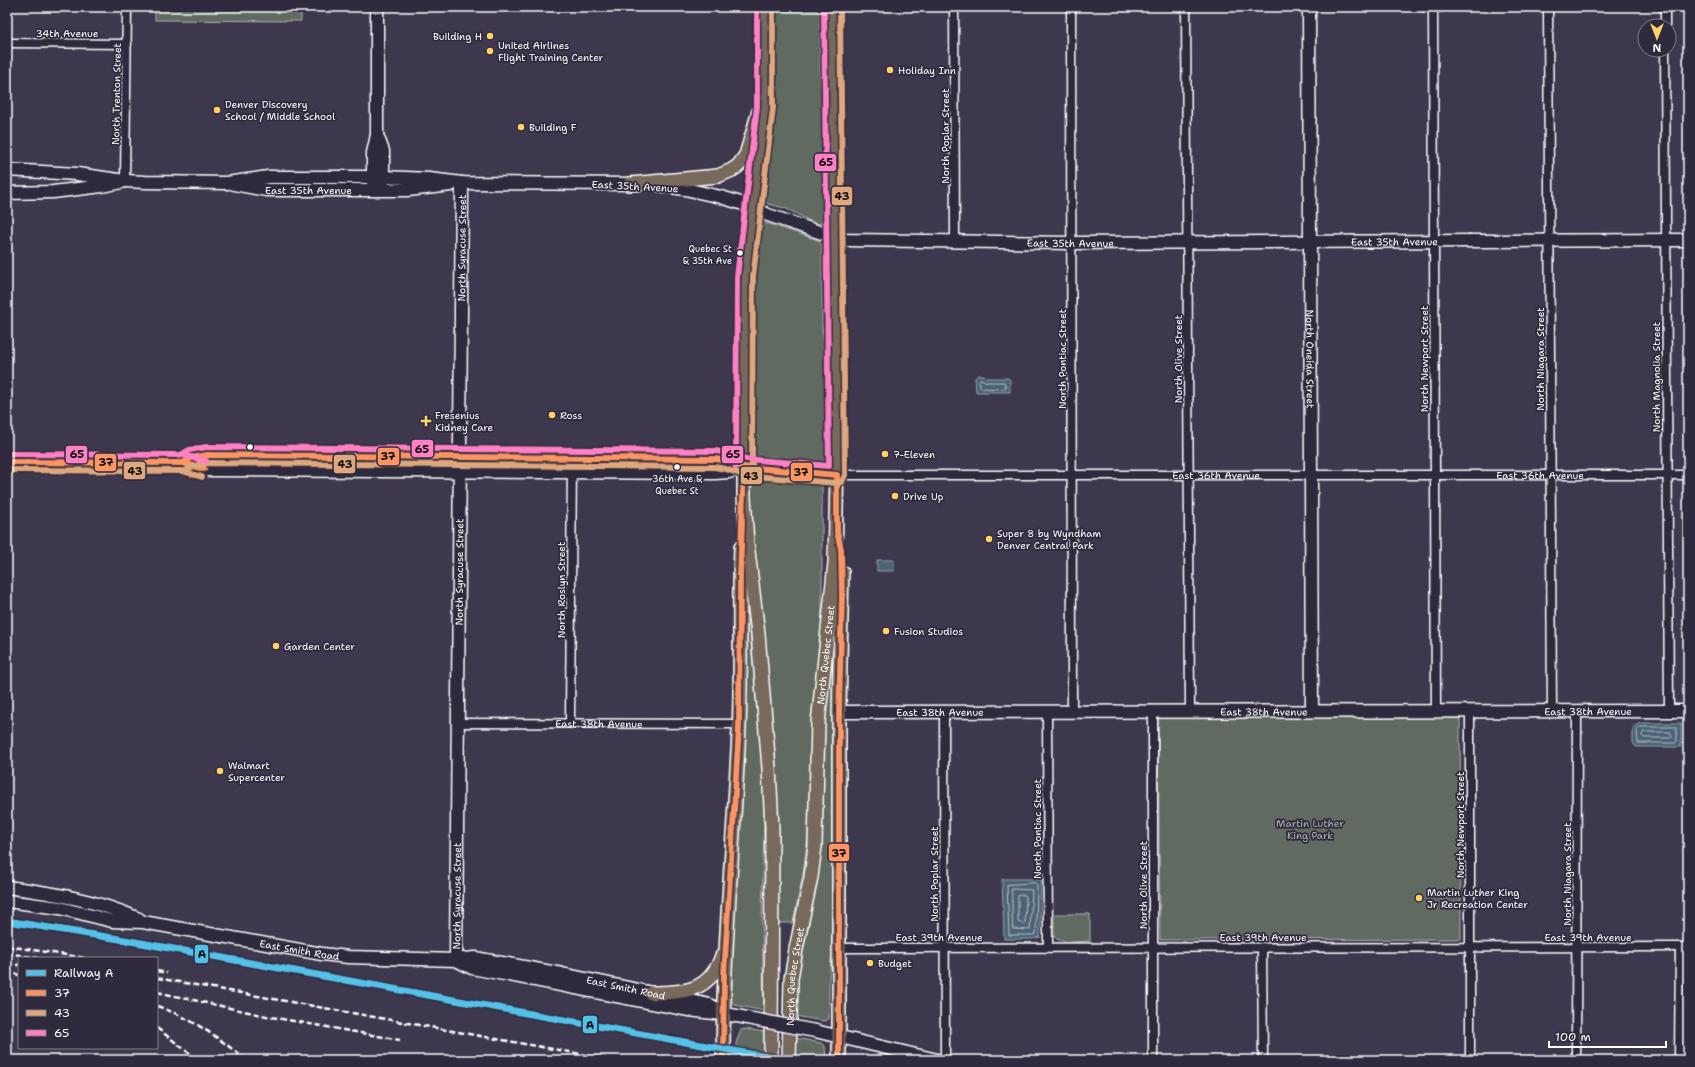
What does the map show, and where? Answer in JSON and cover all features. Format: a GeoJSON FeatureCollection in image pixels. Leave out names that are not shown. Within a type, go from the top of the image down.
{"type":"FeatureCollection","features":[{"type":"Feature","properties":{"kind":"main road","name":"North Quebec Street"},"geometry":{"type":"LineString","coordinates":[[765,7],[765,92],[762,143],[746,261],[744,294],[744,497],[747,543],[758,634],[770,783],[772,835],[771,1060]]}},
{"type":"Feature","properties":{"kind":"main road","name":"North Quebec Street"},"geometry":{"type":"LineString","coordinates":[[789,1060],[789,1009],[791,979],[808,893],[814,853],[818,723],[832,600],[836,532],[837,475],[832,7]]}},
{"type":"Feature","properties":{"kind":"main road"},"geometry":{"type":"LineString","coordinates":[[630,184],[718,176],[738,166],[746,155],[765,92]]}},
{"type":"Feature","properties":{"kind":"main road"},"geometry":{"type":"LineString","coordinates":[[723,1060],[723,1013],[726,947],[739,724],[740,577],[744,497]]}},
{"type":"Feature","properties":{"kind":"main road"},"geometry":{"type":"LineString","coordinates":[[836,532],[841,549],[842,566],[839,712],[839,1060]]}},
{"type":"Feature","properties":{"kind":"main road"},"geometry":{"type":"LineString","coordinates":[[651,993],[685,992],[698,987],[714,973],[721,961],[726,947]]}},
{"type":"Feature","properties":{"kind":"street","name":"North Trenton Street"},"geometry":{"type":"LineString","coordinates":[[125,181],[127,7]]}},
{"type":"Feature","properties":{"kind":"street"},"geometry":{"type":"LineString","coordinates":[[378,7],[377,135],[383,151],[378,177],[378,190]]}},
{"type":"Feature","properties":{"kind":"street","name":"North Poplar Street"},"geometry":{"type":"LineString","coordinates":[[954,7],[955,242]]}},
{"type":"Feature","properties":{"kind":"street","name":"North Pontiac Street"},"geometry":{"type":"LineString","coordinates":[[1071,7],[1072,711]]}},
{"type":"Feature","properties":{"kind":"street","name":"North Olive Street"},"geometry":{"type":"LineString","coordinates":[[1186,7],[1190,711]]}},
{"type":"Feature","properties":{"kind":"street","name":"North Oneida Street"},"geometry":{"type":"LineString","coordinates":[[1309,7],[1312,710]]}},
{"type":"Feature","properties":{"kind":"street"},"geometry":{"type":"LineString","coordinates":[[1424,7],[1441,7]]}},
{"type":"Feature","properties":{"kind":"street","name":"North Newport Street"},"geometry":{"type":"LineString","coordinates":[[1433,7],[1436,711]]}},
{"type":"Feature","properties":{"kind":"street","name":"North Niagara Street"},"geometry":{"type":"LineString","coordinates":[[1548,7],[1552,711]]}},
{"type":"Feature","properties":{"kind":"street"},"geometry":{"type":"LineString","coordinates":[[1665,7],[1665,18]]}},
{"type":"Feature","properties":{"kind":"street","name":"34th Avenue"},"geometry":{"type":"LineString","coordinates":[[7,43],[126,44]]}},
{"type":"Feature","properties":{"kind":"street","name":"North Magnolia Street"},"geometry":{"type":"LineString","coordinates":[[1665,58],[1669,707]]}},
{"type":"Feature","properties":{"kind":"street","name":"East 35th Avenue"},"geometry":{"type":"LineString","coordinates":[[7,170],[101,176],[125,181],[227,183],[266,190],[424,189],[462,183]]}},
{"type":"Feature","properties":{"kind":"street","name":"East 35th Avenue"},"geometry":{"type":"LineString","coordinates":[[227,183],[268,177],[378,177],[429,179],[462,183],[660,185],[685,189],[753,207],[768,215],[834,237],[847,240],[872,242],[1688,240]]}},
{"type":"Feature","properties":{"kind":"street","name":"East 35th Avenue"},"geometry":{"type":"LineString","coordinates":[[7,193],[52,192],[112,185],[125,181]]}},
{"type":"Feature","properties":{"kind":"street","name":"North Syracuse Street"},"geometry":{"type":"LineString","coordinates":[[456,960],[462,183]]}},
{"type":"Feature","properties":{"kind":"street","name":"East 36th Avenue"},"geometry":{"type":"LineString","coordinates":[[183,463],[191,458],[207,455],[719,459],[744,467],[837,475],[1688,475]]}},
{"type":"Feature","properties":{"kind":"street","name":"North Roslyn Street"},"geometry":{"type":"LineString","coordinates":[[570,723],[572,458]]}},
{"type":"Feature","properties":{"kind":"street","name":"East 36th Avenue"},"geometry":{"type":"LineString","coordinates":[[7,462],[183,463],[207,470],[715,473],[728,472],[744,467]]}},
{"type":"Feature","properties":{"kind":"street","name":"East 38th Avenue"},"geometry":{"type":"LineString","coordinates":[[839,712],[1312,710],[1577,711],[1669,707],[1688,711]]}},
{"type":"Feature","properties":{"kind":"street","name":"North Poplar Street"},"geometry":{"type":"LineString","coordinates":[[944,711],[944,1060]]}},
{"type":"Feature","properties":{"kind":"street","name":"North Pontiac Street"},"geometry":{"type":"LineString","coordinates":[[1047,711],[1048,947]]}},
{"type":"Feature","properties":{"kind":"street","name":"North Olive Street"},"geometry":{"type":"LineString","coordinates":[[1153,711],[1153,1060]]}},
{"type":"Feature","properties":{"kind":"street","name":"North Newport Street"},"geometry":{"type":"LineString","coordinates":[[1470,711],[1470,1060]]}},
{"type":"Feature","properties":{"kind":"street","name":"North Niagara Street"},"geometry":{"type":"LineString","coordinates":[[1576,1060],[1577,711]]}},
{"type":"Feature","properties":{"kind":"street","name":"East 38th Avenue"},"geometry":{"type":"LineString","coordinates":[[458,722],[739,724]]}},
{"type":"Feature","properties":{"kind":"street","name":"East Smith Road"},"geometry":{"type":"LineString","coordinates":[[7,886],[64,895],[118,910],[143,922]]}},
{"type":"Feature","properties":{"kind":"street","name":"East Smith Road"},"geometry":{"type":"LineString","coordinates":[[7,901],[60,908],[112,921],[143,922],[322,954],[348,957],[456,960],[475,958],[710,1005],[723,1013]]}},
{"type":"Feature","properties":{"kind":"street"},"geometry":{"type":"LineString","coordinates":[[1262,947],[1263,1060]]}},
{"type":"Feature","properties":{"kind":"street"},"geometry":{"type":"LineString","coordinates":[[1679,1060],[1684,947]]}},
{"type":"Feature","properties":{"kind":"street","name":"East 39th Avenue"},"geometry":{"type":"LineString","coordinates":[[839,948],[1684,947]]}},
{"type":"Feature","properties":{"kind":"street","name":"East Smith Road"},"geometry":{"type":"LineString","coordinates":[[456,960],[472,968],[708,1014],[723,1013],[815,1031],[936,1060]]}},
{"type":"Feature","properties":{"kind":"green space"},"geometry":{"type":"Polygon","coordinates":[[[155,7],[301,7],[301,21],[155,20],[155,7]]]}},
{"type":"Feature","properties":{"kind":"green space"},"geometry":{"type":"Polygon","coordinates":[[[776,9],[816,10],[820,14],[820,74],[825,126],[826,214],[825,218],[820,224],[814,223],[785,208],[768,204],[762,197],[770,135],[773,89],[772,13],[776,9]]]}},
{"type":"Feature","properties":{"kind":"green space"},"geometry":{"type":"Polygon","coordinates":[[[766,223],[818,240],[822,246],[822,324],[826,372],[827,461],[826,465],[823,466],[803,465],[777,457],[756,456],[751,450],[751,303],[756,232],[759,226],[766,223]]]}},
{"type":"Feature","properties":{"kind":"green space"},"geometry":{"type":"Polygon","coordinates":[[[760,477],[819,483],[822,485],[822,622],[812,710],[808,836],[803,873],[793,923],[776,923],[751,500],[751,486],[756,479],[760,477]]]}},
{"type":"Feature","properties":{"kind":"green space"},"geometry":{"type":"Polygon","coordinates":[[[746,593],[760,735],[764,800],[762,926],[764,1011],[735,1005],[729,998],[736,895],[746,593]]]}},
{"type":"Feature","properties":{"kind":"green space"},"geometry":{"type":"Polygon","coordinates":[[[834,633],[833,944],[829,978],[829,1019],[824,1021],[795,1016],[798,972],[819,863],[822,826],[825,702],[834,633]]]}},
{"type":"Feature","properties":{"kind":"green space","name":"Martin Luther King Park"},"geometry":{"type":"Polygon","coordinates":[[[1460,717],[1461,939],[1160,940],[1158,718],[1460,717]]]}},
{"type":"Feature","properties":{"kind":"green space"},"geometry":{"type":"Polygon","coordinates":[[[1054,914],[1090,914],[1090,941],[1065,942],[1057,939],[1054,936],[1054,914]]]}},
{"type":"Feature","properties":{"kind":"green space"},"geometry":{"type":"Polygon","coordinates":[[[745,1029],[764,1032],[764,1052],[736,1047],[741,1030],[745,1029]]]}},
{"type":"Feature","properties":{"kind":"green space"},"geometry":{"type":"Polygon","coordinates":[[[796,1038],[821,1043],[825,1046],[826,1060],[806,1060],[796,1058],[796,1038]]]}},
{"type":"Feature","properties":{"kind":"water"},"geometry":{"type":"Polygon","coordinates":[[[978,375],[984,375],[987,378],[1008,378],[1010,380],[1010,392],[976,392],[975,378],[978,375]]]}},
{"type":"Feature","properties":{"kind":"water"},"geometry":{"type":"Polygon","coordinates":[[[877,560],[894,560],[894,571],[877,571],[877,560]]]}},
{"type":"Feature","properties":{"kind":"water"},"geometry":{"type":"Polygon","coordinates":[[[1640,723],[1681,723],[1681,747],[1636,747],[1633,743],[1633,727],[1640,723]]]}},
{"type":"Feature","properties":{"kind":"water"},"geometry":{"type":"Polygon","coordinates":[[[1002,879],[1041,879],[1040,937],[1032,939],[1004,939],[1002,879]]]}},
{"type":"Feature","properties":{"kind":"railway"},"geometry":{"type":"LineString","coordinates":[[7,946],[79,957]]}},
{"type":"Feature","properties":{"kind":"railway"},"geometry":{"type":"LineString","coordinates":[[7,953],[32,957]]}},
{"type":"Feature","properties":{"kind":"railway"},"geometry":{"type":"LineString","coordinates":[[7,964],[18,965]]}},
{"type":"Feature","properties":{"kind":"railway"},"geometry":{"type":"LineString","coordinates":[[7,971],[18,975]]}},
{"type":"Feature","properties":{"kind":"railway"},"geometry":{"type":"LineString","coordinates":[[158,971],[167,973]]}},
{"type":"Feature","properties":{"kind":"railway"},"geometry":{"type":"LineString","coordinates":[[158,978],[614,1060]]}},
{"type":"Feature","properties":{"kind":"railway"},"geometry":{"type":"LineString","coordinates":[[158,992],[271,1017],[400,1040]]}},
{"type":"Feature","properties":{"kind":"railway"},"geometry":{"type":"LineString","coordinates":[[158,1006],[193,1022],[246,1060]]}},
{"type":"Feature","properties":{"kind":"railway"},"geometry":{"type":"LineString","coordinates":[[158,1029],[198,1060]]}},
{"type":"Feature","properties":{"kind":"rail line","name":"A"},"geometry":{"type":"LineString","coordinates":[[7,921],[119,939],[784,1060]]}},
{"type":"Feature","properties":{"kind":"transit line","name":"65"},"geometry":{"type":"LineString","coordinates":[[736,467],[737,277],[757,107],[757,7]]}},
{"type":"Feature","properties":{"kind":"transit line","name":"43"},"geometry":{"type":"LineString","coordinates":[[752,467],[753,277],[773,108],[773,7]]}},
{"type":"Feature","properties":{"kind":"transit line","name":"65"},"geometry":{"type":"LineString","coordinates":[[179,456],[189,450],[207,447],[715,451],[730,453],[746,459],[829,466],[824,7]]}},
{"type":"Feature","properties":{"kind":"transit line","name":"43"},"geometry":{"type":"LineString","coordinates":[[187,470],[194,466],[208,463],[714,467],[726,469],[743,475],[836,483],[842,482],[845,475],[840,7]]}},
{"type":"Feature","properties":{"kind":"transit line","name":"65"},"geometry":{"type":"LineString","coordinates":[[7,454],[183,455],[206,461]]}},
{"type":"Feature","properties":{"kind":"transit line","name":"37"},"geometry":{"type":"LineString","coordinates":[[183,463],[191,458],[207,455],[715,459],[728,461],[744,467],[837,475],[837,532],[841,549],[842,595],[839,712],[839,1060]]}},
{"type":"Feature","properties":{"kind":"transit line","name":"37"},"geometry":{"type":"LineString","coordinates":[[7,462],[183,463],[204,469]]}},
{"type":"Feature","properties":{"kind":"transit line","name":"37"},"geometry":{"type":"LineString","coordinates":[[723,1060],[724,976],[739,727],[740,577],[744,467]]}},
{"type":"Feature","properties":{"kind":"transit line","name":"43"},"geometry":{"type":"LineString","coordinates":[[7,470],[182,471],[202,477]]}},
{"type":"Feature","properties":{"kind":"place","name":"Building H"},"geometry":{"type":"Point","coordinates":[490,36]}},
{"type":"Feature","properties":{"kind":"place","name":"United Airlines Flight Training Center"},"geometry":{"type":"Point","coordinates":[490,51]}},
{"type":"Feature","properties":{"kind":"place","name":"Holiday Inn"},"geometry":{"type":"Point","coordinates":[890,70]}},
{"type":"Feature","properties":{"kind":"place","name":"Denver Discovery School / Middle School"},"geometry":{"type":"Point","coordinates":[217,110]}},
{"type":"Feature","properties":{"kind":"place","name":"Building F"},"geometry":{"type":"Point","coordinates":[521,127]}},
{"type":"Feature","properties":{"kind":"place","name":"Quebec St & 35th Ave"},"geometry":{"type":"Point","coordinates":[740,253]}},
{"type":"Feature","properties":{"kind":"place","name":"Ross"},"geometry":{"type":"Point","coordinates":[552,415]}},
{"type":"Feature","properties":{"kind":"place","name":"Fresenius Kidney Care"},"geometry":{"type":"Point","coordinates":[426,421]}},
{"type":"Feature","properties":{"kind":"place","name":"7-Eleven"},"geometry":{"type":"Point","coordinates":[885,454]}},
{"type":"Feature","properties":{"kind":"place","name":"36th Ave & Quebec St"},"geometry":{"type":"Point","coordinates":[677,467]}},
{"type":"Feature","properties":{"kind":"place","name":"Drive Up"},"geometry":{"type":"Point","coordinates":[895,496]}},
{"type":"Feature","properties":{"kind":"place","name":"Super 8 by Wyndham Denver Central Park"},"geometry":{"type":"Point","coordinates":[989,539]}},
{"type":"Feature","properties":{"kind":"place","name":"Fusion Studios"},"geometry":{"type":"Point","coordinates":[886,631]}},
{"type":"Feature","properties":{"kind":"place","name":"Garden Center"},"geometry":{"type":"Point","coordinates":[276,646]}},
{"type":"Feature","properties":{"kind":"place","name":"Walmart Supercenter"},"geometry":{"type":"Point","coordinates":[220,771]}},
{"type":"Feature","properties":{"kind":"place","name":"Martin Luther King Jr Recreation Center"},"geometry":{"type":"Point","coordinates":[1419,898]}},
{"type":"Feature","properties":{"kind":"place","name":"Budget"},"geometry":{"type":"Point","coordinates":[870,963]}}]}
